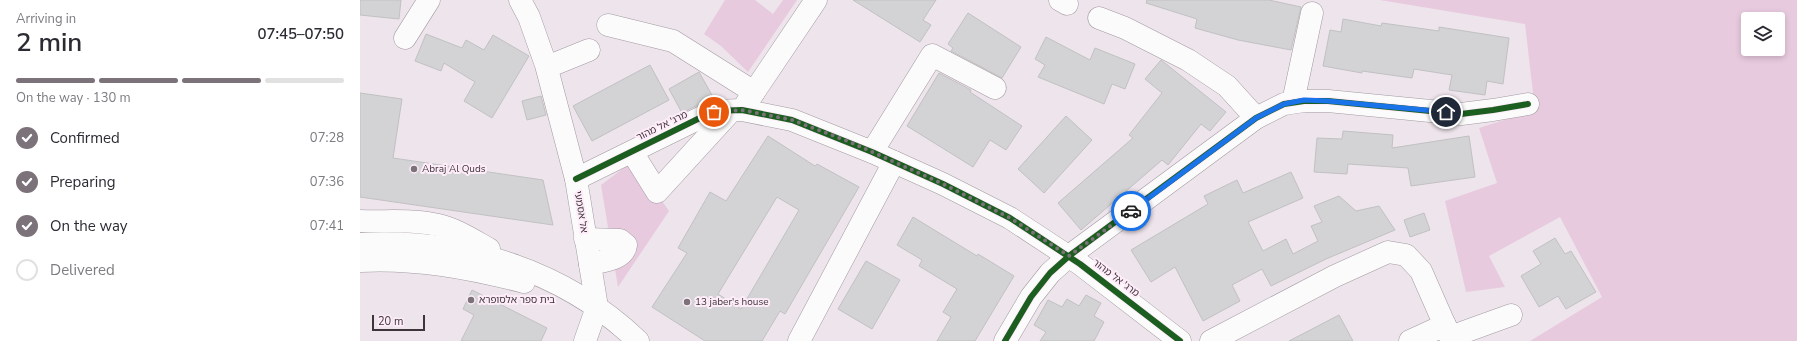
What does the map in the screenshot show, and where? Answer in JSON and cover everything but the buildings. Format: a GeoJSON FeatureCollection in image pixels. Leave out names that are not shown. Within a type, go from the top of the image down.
{"type":"FeatureCollection","features":[{"type":"Feature","properties":{"kind":"street"},"geometry":{"type":"LineString","coordinates":[[405,38],[430,0]]}},
{"type":"Feature","properties":{"kind":"street","name":"אל אסמעי"},"geometry":{"type":"LineString","coordinates":[[520,0],[529,17],[547,68],[576,179],[597,307]]}},
{"type":"Feature","properties":{"kind":"street"},"geometry":{"type":"LineString","coordinates":[[632,152],[657,192],[754,92],[816,0]]}},
{"type":"Feature","properties":{"kind":"street"},"geometry":{"type":"LineString","coordinates":[[1294,102],[1312,13]]}},
{"type":"Feature","properties":{"kind":"street"},"geometry":{"type":"LineString","coordinates":[[1099,18],[1125,28],[1188,60],[1227,86],[1256,118]]}},
{"type":"Feature","properties":{"kind":"street"},"geometry":{"type":"LineString","coordinates":[[608,25],[673,41],[754,92]]}},
{"type":"Feature","properties":{"kind":"street"},"geometry":{"type":"LineString","coordinates":[[547,68],[589,50]]}},
{"type":"Feature","properties":{"kind":"street"},"geometry":{"type":"LineString","coordinates":[[872,152],[932,55],[995,88]]}},
{"type":"Feature","properties":{"kind":"street"},"geometry":{"type":"LineString","coordinates":[[1005,341],[1031,297],[1050,274],[1069,256],[1256,118],[1284,104],[1304,100],[1328,101],[1461,114],[1528,104]]}},
{"type":"Feature","properties":{"kind":"street","name":"מרג' אל מהור"},"geometry":{"type":"LineString","coordinates":[[576,179],[714,112],[737,110],[792,120],[872,152],[943,184],[1010,218],[1069,256],[1180,341]]}},
{"type":"Feature","properties":{"kind":"street"},"geometry":{"type":"LineString","coordinates":[[799,341],[894,162]]}},
{"type":"Feature","properties":{"kind":"street"},"geometry":{"type":"LineString","coordinates":[[360,222],[413,221],[438,225],[456,231],[516,265],[597,307],[638,341]]}},
{"type":"Feature","properties":{"kind":"street"},"geometry":{"type":"LineString","coordinates":[[586,239],[620,240],[626,245],[626,251],[620,256],[590,264]]}},
{"type":"Feature","properties":{"kind":"street"},"geometry":{"type":"LineString","coordinates":[[360,244],[402,243],[432,246],[461,250],[516,265]]}},
{"type":"Feature","properties":{"kind":"street"},"geometry":{"type":"LineString","coordinates":[[1211,341],[1335,276],[1388,252],[1406,255],[1422,271],[1450,337],[1511,315]]}},
{"type":"Feature","properties":{"kind":"street"},"geometry":{"type":"LineString","coordinates":[[360,261],[408,260],[458,266],[524,282],[597,307]]}},
{"type":"Feature","properties":{"kind":"street"},"geometry":{"type":"LineString","coordinates":[[585,341],[597,307]]}},
{"type":"Feature","properties":{"kind":"street"},"geometry":{"type":"LineString","coordinates":[[1410,341],[1445,325]]}},
{"type":"Feature","properties":{"kind":"shaded area"},"geometry":{"type":"Polygon","coordinates":[[[725,0],[755,0],[773,14],[783,0],[797,0],[748,72],[721,46],[704,34],[725,0]]]}},
{"type":"Feature","properties":{"kind":"shaded area"},"geometry":{"type":"Polygon","coordinates":[[[1380,0],[1797,0],[1797,341],[1530,341],[1602,297],[1560,217],[1489,256],[1505,287],[1466,292],[1445,201],[1497,183],[1479,128],[1535,110],[1525,24],[1380,0]]]}},
{"type":"Feature","properties":{"kind":"shaded area"},"geometry":{"type":"Polygon","coordinates":[[[633,161],[669,211],[618,287],[601,185],[633,161]]]}},
{"type":"Feature","properties":{"kind":"cycle path"},"geometry":{"type":"LineString","coordinates":[[1005,341],[1031,297],[1050,273],[1069,256],[1256,118],[1284,104],[1304,101],[1328,101],[1461,114],[1528,104]]}},
{"type":"Feature","properties":{"kind":"cycle path"},"geometry":{"type":"LineString","coordinates":[[576,179],[714,111],[742,110],[792,120],[872,152],[943,184],[1010,218],[1080,264],[1180,341]]}},
{"type":"Feature","properties":{"kind":"way so far"},"geometry":{"type":"LineString","coordinates":[[714,112],[742,110],[792,120],[850,142],[943,184],[1010,218],[1069,256],[1131,211]]}},
{"type":"Feature","properties":{"kind":"place","name":"Abraj Al Quds"},"geometry":{"type":"Point","coordinates":[414,169]}},
{"type":"Feature","properties":{"kind":"place","name":"בית ספר אלסופרא"},"geometry":{"type":"Point","coordinates":[471,300]}},
{"type":"Feature","properties":{"kind":"place","name":"13 jaber's house"},"geometry":{"type":"Point","coordinates":[687,302]}},
{"type":"Feature","properties":{"kind":"route"},"geometry":{"type":"LineString","coordinates":[[1131,211],[1256,118],[1284,104],[1304,100],[1328,101],[1446,112]]}}]}
